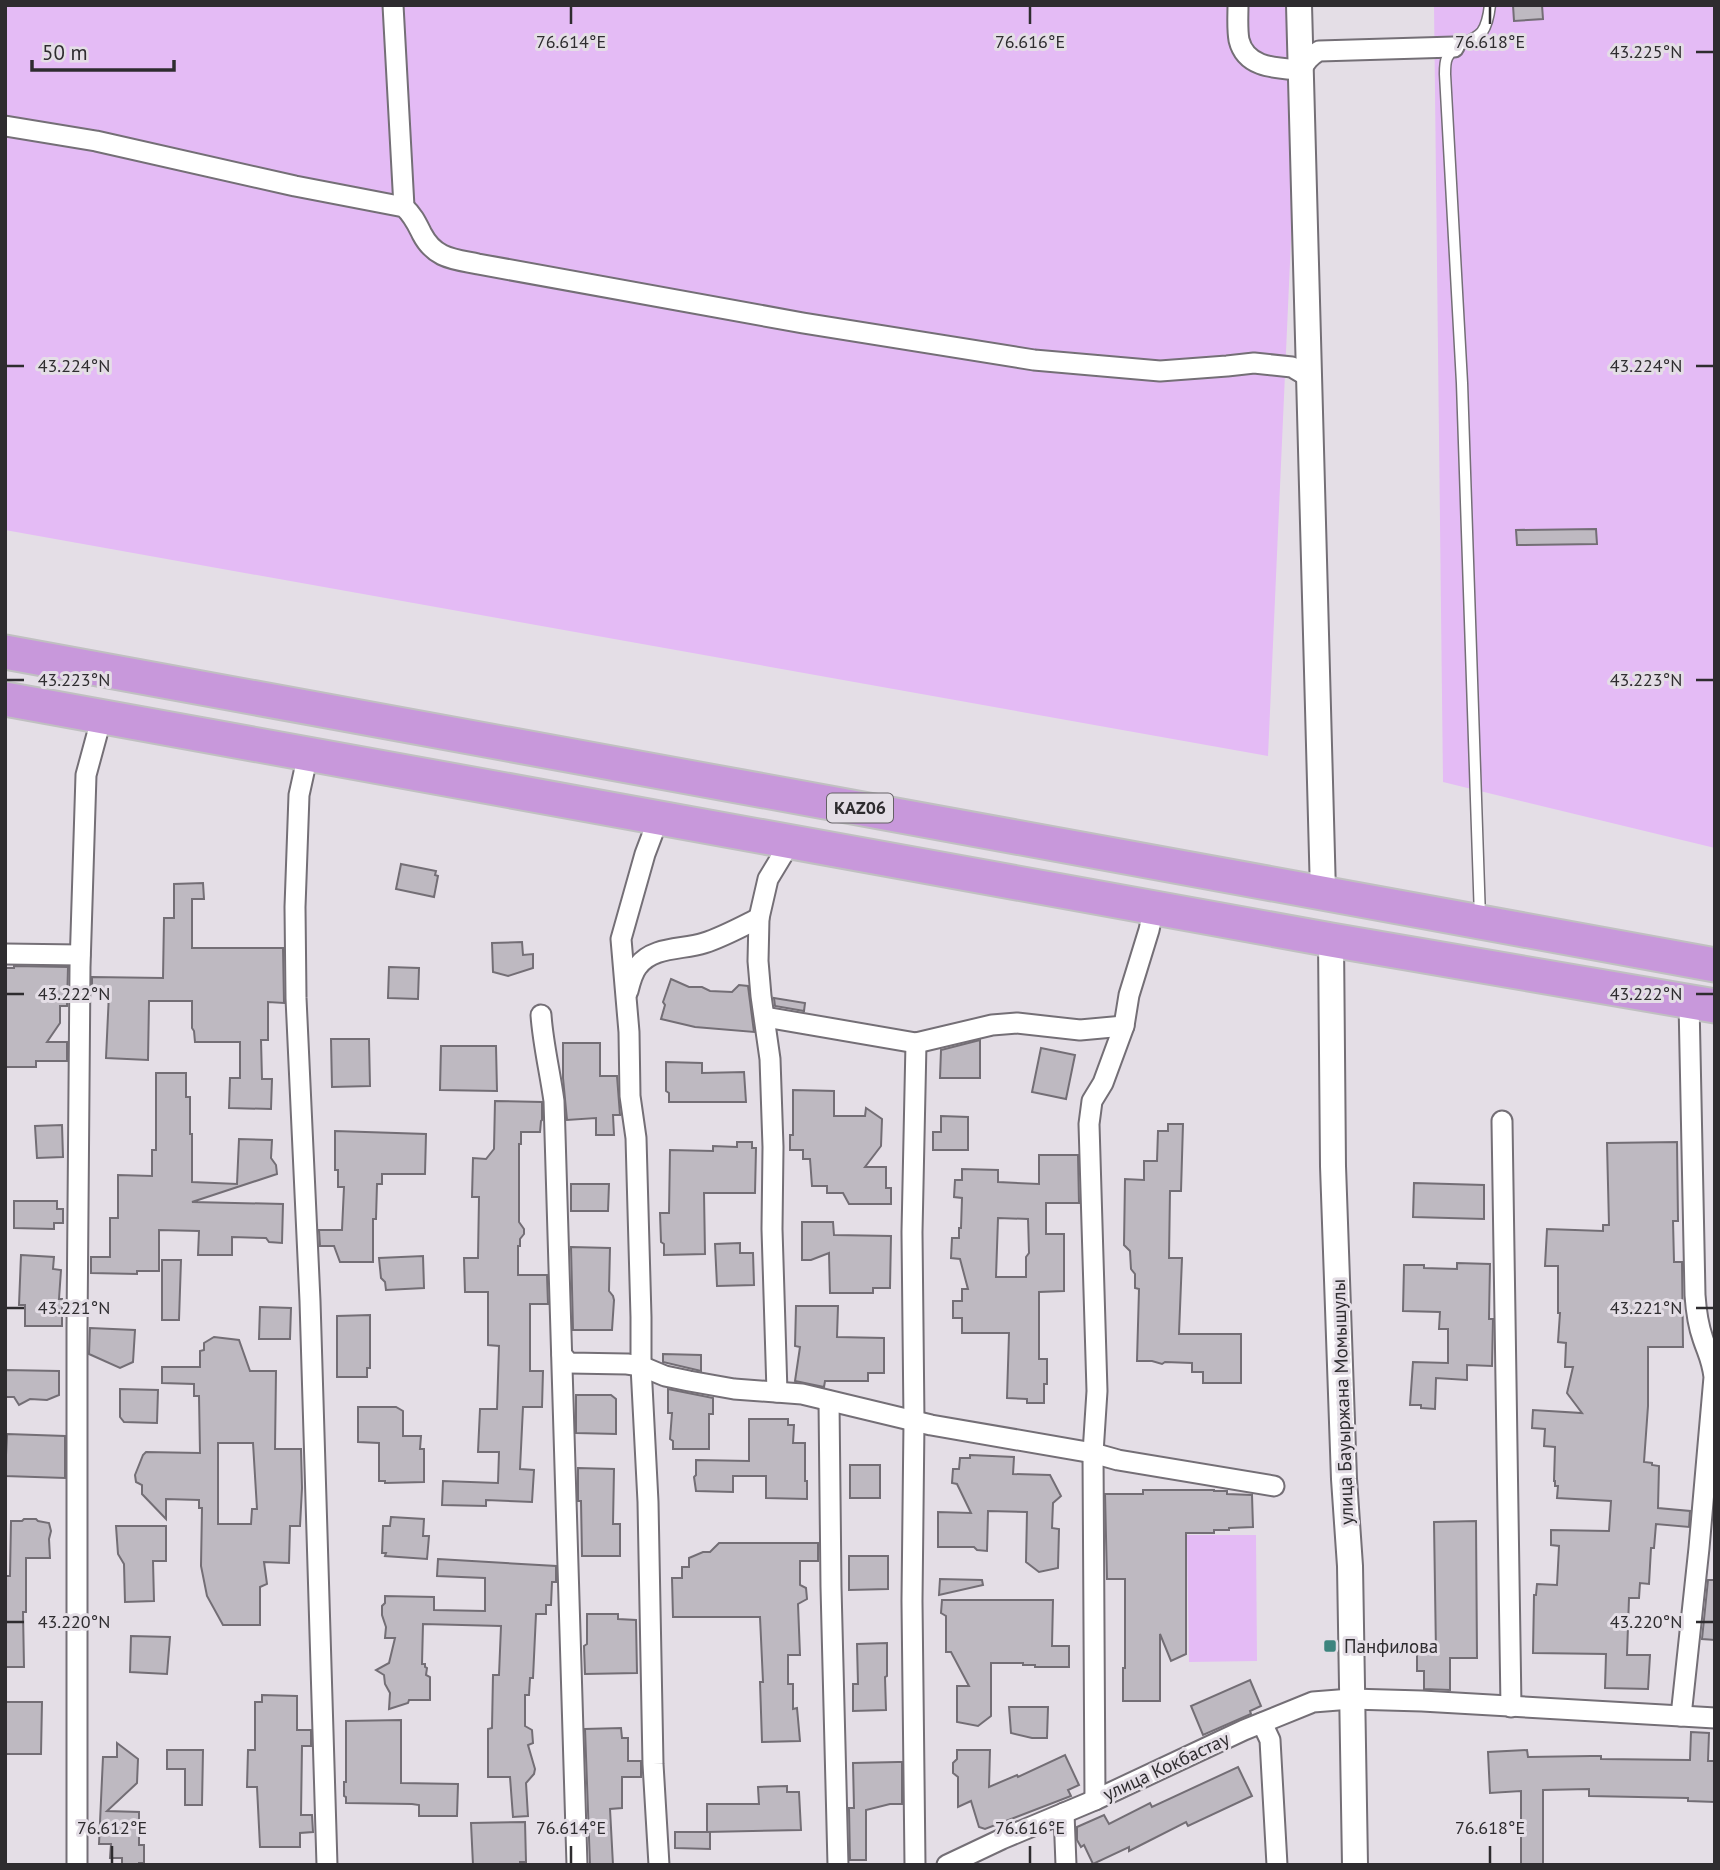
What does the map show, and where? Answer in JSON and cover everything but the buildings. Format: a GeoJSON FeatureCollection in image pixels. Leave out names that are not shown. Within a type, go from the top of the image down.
{"type":"FeatureCollection","features":[{"type":"Feature","properties":{"kind":"highway","name":"KАZ06"},"geometry":{"type":"LineString","coordinates":[[5,652],[1715,965]]}},
{"type":"Feature","properties":{"kind":"highway","name":"KАZ06"},"geometry":{"type":"LineString","coordinates":[[5,699],[1331,940],[1702,1004]]}},
{"type":"Feature","properties":{"kind":"street"},"geometry":{"type":"LineString","coordinates":[[393,5],[404,207]]}},
{"type":"Feature","properties":{"kind":"street"},"geometry":{"type":"LineString","coordinates":[[1238,5],[1239,40],[1248,57],[1258,64],[1301,70]]}},
{"type":"Feature","properties":{"kind":"street"},"geometry":{"type":"LineString","coordinates":[[1298,5],[1323,893]]}},
{"type":"Feature","properties":{"kind":"street"},"geometry":{"type":"LineString","coordinates":[[1301,70],[1311,55],[1319,51],[1454,47]]}},
{"type":"Feature","properties":{"kind":"street"},"geometry":{"type":"LineString","coordinates":[[5,126],[96,141],[295,186],[404,207],[411,213],[430,247],[446,257],[578,283],[1034,360],[1160,371],[1254,363],[1292,367],[1309,377]]}},
{"type":"Feature","properties":{"kind":"street"},"geometry":{"type":"LineString","coordinates":[[77,1865],[80,955],[86,775],[102,716]]}},
{"type":"Feature","properties":{"kind":"street"},"geometry":{"type":"LineString","coordinates":[[308,754],[299,795],[295,907],[296,998],[310,1301],[327,1865]]}},
{"type":"Feature","properties":{"kind":"street"},"geometry":{"type":"LineString","coordinates":[[659,817],[645,854],[621,939],[630,1096],[636,1138],[653,1764],[659,1865]]}},
{"type":"Feature","properties":{"kind":"street"},"geometry":{"type":"LineString","coordinates":[[777,1392],[770,1059],[758,961],[759,918],[768,878],[790,841]]}},
{"type":"Feature","properties":{"kind":"street"},"geometry":{"type":"LineString","coordinates":[[1095,1800],[1093,1453],[1097,1391],[1089,1124],[1092,1101],[1103,1083],[1124,1026],[1129,995],[1154,907]]}},
{"type":"Feature","properties":{"kind":"street"},"geometry":{"type":"LineString","coordinates":[[626,995],[639,965],[652,956],[720,937],[759,918]]}},
{"type":"Feature","properties":{"kind":"street","name":"улица Бауыржана Момышулы"},"geometry":{"type":"LineString","coordinates":[[1331,940],[1334,1180],[1350,1566],[1355,1865]]}},
{"type":"Feature","properties":{"kind":"street"},"geometry":{"type":"LineString","coordinates":[[5,954],[80,955]]}},
{"type":"Feature","properties":{"kind":"street"},"geometry":{"type":"LineString","coordinates":[[1681,1716],[1714,1377],[1712,1360],[1698,1319],[1695,1295],[1702,1004]]}},
{"type":"Feature","properties":{"kind":"street"},"geometry":{"type":"LineString","coordinates":[[541,1015],[554,1101],[576,1865]]}},
{"type":"Feature","properties":{"kind":"street"},"geometry":{"type":"LineString","coordinates":[[765,1017],[916,1043],[1017,1023],[1080,1030],[1124,1026]]}},
{"type":"Feature","properties":{"kind":"street"},"geometry":{"type":"LineString","coordinates":[[915,1865],[912,1232],[916,1043]]}},
{"type":"Feature","properties":{"kind":"street"},"geometry":{"type":"LineString","coordinates":[[1502,1121],[1511,1707]]}},
{"type":"Feature","properties":{"kind":"street"},"geometry":{"type":"LineString","coordinates":[[562,1354],[569,1363],[626,1364],[641,1366],[665,1376],[734,1389],[802,1394],[914,1421],[1093,1453],[1118,1460],[1274,1486]]}},
{"type":"Feature","properties":{"kind":"street"},"geometry":{"type":"LineString","coordinates":[[829,1401],[838,1865]]}},
{"type":"Feature","properties":{"kind":"street","name":"улица Кокбастау"},"geometry":{"type":"LineString","coordinates":[[947,1865],[1313,1702],[1351,1699],[1715,1718]]}},
{"type":"Feature","properties":{"kind":"street"},"geometry":{"type":"LineString","coordinates":[[1262,1723],[1270,1740],[1277,1865]]}},
{"type":"Feature","properties":{"kind":"street"},"geometry":{"type":"LineString","coordinates":[[1064,1813],[1066,1865]]}},
{"type":"Feature","properties":{"kind":"lane"},"geometry":{"type":"LineString","coordinates":[[1480,922],[1462,383],[1445,74],[1446,58],[1454,47],[1468,42],[1482,32],[1490,5]]}},
{"type":"Feature","properties":{"kind":"shaded area"},"geometry":{"type":"Polygon","coordinates":[[[5,5],[1295,5],[1299,60],[1268,756],[5,530],[5,5]]]}},
{"type":"Feature","properties":{"kind":"shaded area"},"geometry":{"type":"Polygon","coordinates":[[[1434,5],[1715,5],[1715,848],[1443,782],[1434,5]]]}},
{"type":"Feature","properties":{"kind":"shaded area"},"geometry":{"type":"Polygon","coordinates":[[[1187,1535],[1256,1535],[1257,1661],[1189,1662],[1187,1535]]]}},
{"type":"Feature","properties":{"kind":"place","name":"Панфилова"},"geometry":{"type":"Point","coordinates":[1330,1646]}}]}
